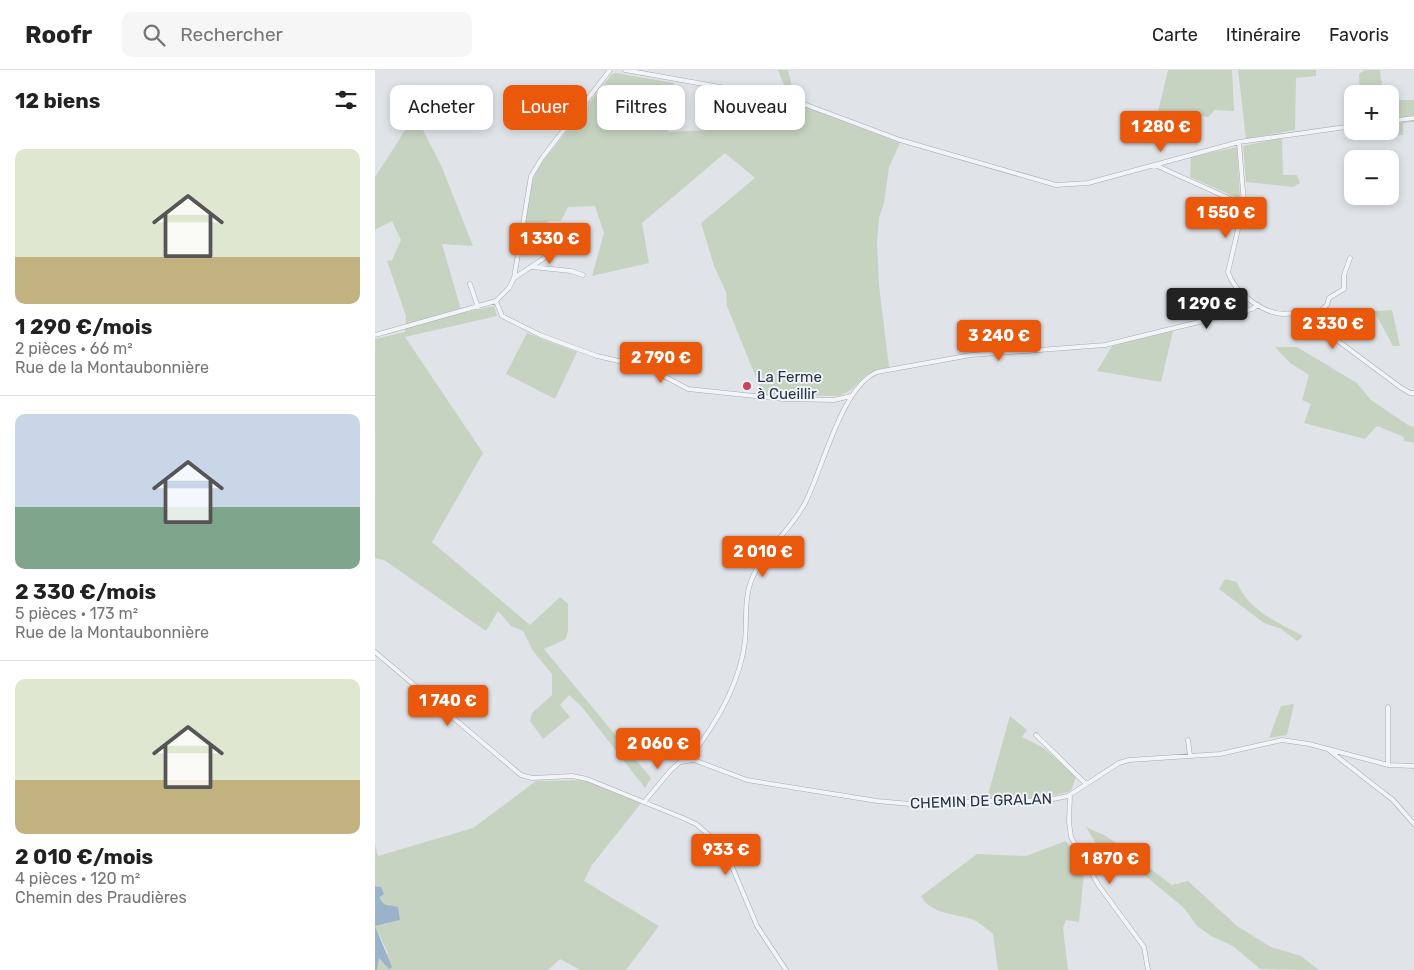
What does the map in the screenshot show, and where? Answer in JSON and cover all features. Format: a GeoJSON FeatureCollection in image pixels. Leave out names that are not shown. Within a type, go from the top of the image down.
{"type":"FeatureCollection","features":[{"type":"Feature","properties":{"kind":"street"},"geometry":{"type":"LineString","coordinates":[[375,335],[478,307],[496,300],[509,288],[514,278],[517,263],[531,176],[541,158],[610,70]]}},
{"type":"Feature","properties":{"kind":"street"},"geometry":{"type":"LineString","coordinates":[[625,70],[793,100],[900,140],[1040,182],[1064,186],[1089,183],[1239,142],[1344,127]]}},
{"type":"Feature","properties":{"kind":"street"},"geometry":{"type":"LineString","coordinates":[[1399,120],[1414,118]]}},
{"type":"Feature","properties":{"kind":"street"},"geometry":{"type":"LineString","coordinates":[[1239,142],[1243,209],[1228,272],[1231,281],[1258,305],[1275,313],[1319,312],[1327,305],[1329,298],[1344,288],[1344,275],[1349,258]]}},
{"type":"Feature","properties":{"kind":"street"},"geometry":{"type":"LineString","coordinates":[[1154,164],[1166,172],[1235,201],[1243,209]]}},
{"type":"Feature","properties":{"kind":"street"},"geometry":{"type":"LineString","coordinates":[[514,278],[576,237]]}},
{"type":"Feature","properties":{"kind":"street"},"geometry":{"type":"LineString","coordinates":[[517,263],[524,270]]}},
{"type":"Feature","properties":{"kind":"street"},"geometry":{"type":"LineString","coordinates":[[532,267],[571,271],[583,275]]}},
{"type":"Feature","properties":{"kind":"street"},"geometry":{"type":"LineString","coordinates":[[470,284],[478,307]]}},
{"type":"Feature","properties":{"kind":"street"},"geometry":{"type":"LineString","coordinates":[[496,300],[502,316],[540,335],[597,356],[649,368],[688,389],[784,399],[835,400],[851,396]]}},
{"type":"Feature","properties":{"kind":"street"},"geometry":{"type":"LineString","coordinates":[[645,801],[671,770],[680,762],[688,760],[709,734],[735,680],[745,642],[747,605],[751,583],[756,570],[763,557],[791,524],[805,503],[851,396],[862,381],[877,372],[971,355],[1105,345],[1252,310],[1258,305]]}},
{"type":"Feature","properties":{"kind":"street"},"geometry":{"type":"LineString","coordinates":[[1319,312],[1326,332],[1410,394],[1414,393]]}},
{"type":"Feature","properties":{"kind":"street"},"geometry":{"type":"LineString","coordinates":[[375,652],[521,775],[532,778],[572,776],[587,779],[645,801],[696,824],[717,842],[728,857],[757,926],[786,970]]}},
{"type":"Feature","properties":{"kind":"street"},"geometry":{"type":"LineString","coordinates":[[1388,707],[1388,765]]}},
{"type":"Feature","properties":{"kind":"street"},"geometry":{"type":"LineString","coordinates":[[1036,735],[1086,784]]}},
{"type":"Feature","properties":{"kind":"street"},"geometry":{"type":"LineString","coordinates":[[1188,740],[1190,756]]}},
{"type":"Feature","properties":{"kind":"street","name":"CHEMIN DE GRALAN"},"geometry":{"type":"LineString","coordinates":[[688,760],[703,762],[747,780],[877,801],[921,805],[983,801],[1043,801],[1070,795],[1119,763],[1129,760],[1244,750],[1282,740],[1388,765],[1414,766]]}},
{"type":"Feature","properties":{"kind":"street"},"geometry":{"type":"LineString","coordinates":[[1329,750],[1393,800],[1414,824]]}},
{"type":"Feature","properties":{"kind":"street"},"geometry":{"type":"LineString","coordinates":[[1070,795],[1069,822],[1071,838],[1099,886],[1144,947],[1147,970]]}},
{"type":"Feature","properties":{"kind":"green space"},"geometry":{"type":"Polygon","coordinates":[[[778,70],[788,70],[792,85],[784,85],[778,70]]]}},
{"type":"Feature","properties":{"kind":"green space"},"geometry":{"type":"Polygon","coordinates":[[[1168,70],[1232,70],[1234,111],[1215,110],[1208,117],[1158,112],[1168,70]]]}},
{"type":"Feature","properties":{"kind":"green space"},"geometry":{"type":"Polygon","coordinates":[[[1238,70],[1316,70],[1316,76],[1296,78],[1295,130],[1246,139],[1238,70]]]}},
{"type":"Feature","properties":{"kind":"green space"},"geometry":{"type":"Polygon","coordinates":[[[1365,70],[1380,70],[1382,85],[1360,85],[1359,74],[1365,70]]]}},
{"type":"Feature","properties":{"kind":"green space"},"geometry":{"type":"Polygon","coordinates":[[[616,73],[674,83],[674,85],[603,85],[612,74],[616,73]]]}},
{"type":"Feature","properties":{"kind":"green space"},"geometry":{"type":"Polygon","coordinates":[[[597,93],[597,130],[668,130],[668,132],[805,130],[805,107],[900,143],[889,167],[884,203],[879,218],[877,243],[879,285],[889,367],[866,375],[851,390],[839,396],[763,395],[727,306],[726,292],[714,266],[701,223],[755,178],[725,153],[642,223],[649,263],[592,276],[604,233],[595,206],[568,207],[561,221],[551,221],[524,229],[533,179],[540,165],[568,130],[587,130],[587,106],[597,93]]]}},
{"type":"Feature","properties":{"kind":"green space"},"geometry":{"type":"Polygon","coordinates":[[[1399,100],[1414,100],[1414,122],[1403,123],[1403,135],[1399,135],[1399,100]]]}},
{"type":"Feature","properties":{"kind":"green space"},"geometry":{"type":"Polygon","coordinates":[[[405,130],[423,130],[441,165],[473,246],[442,244],[462,313],[494,306],[497,316],[405,337],[483,453],[432,542],[530,625],[560,597],[568,604],[566,639],[544,649],[651,778],[645,788],[582,707],[569,695],[560,705],[570,717],[543,739],[530,721],[532,713],[552,695],[552,674],[533,651],[523,631],[511,626],[498,611],[486,631],[384,560],[375,558],[375,339],[405,332],[406,316],[387,261],[392,260],[401,240],[392,221],[375,230],[375,177],[405,130]]]}},
{"type":"Feature","properties":{"kind":"green space"},"geometry":{"type":"Polygon","coordinates":[[[1282,138],[1283,175],[1297,175],[1300,183],[1293,187],[1246,182],[1243,146],[1282,138]]]}},
{"type":"Feature","properties":{"kind":"green space"},"geometry":{"type":"Polygon","coordinates":[[[1237,147],[1240,199],[1190,177],[1191,157],[1237,147]]]}},
{"type":"Feature","properties":{"kind":"green space"},"geometry":{"type":"Polygon","coordinates":[[[1392,310],[1400,346],[1393,346],[1374,311],[1392,310]]]}},
{"type":"Feature","properties":{"kind":"green space"},"geometry":{"type":"Polygon","coordinates":[[[1173,331],[1161,382],[1097,371],[1112,346],[1173,331]]]}},
{"type":"Feature","properties":{"kind":"green space"},"geometry":{"type":"Polygon","coordinates":[[[527,333],[577,352],[555,399],[506,374],[527,333]]]}},
{"type":"Feature","properties":{"kind":"green space"},"geometry":{"type":"Polygon","coordinates":[[[1275,347],[1297,347],[1357,383],[1371,400],[1414,427],[1414,443],[1404,441],[1404,437],[1377,426],[1365,439],[1304,423],[1311,404],[1302,400],[1309,375],[1290,363],[1275,347]]]}},
{"type":"Feature","properties":{"kind":"green space"},"geometry":{"type":"Polygon","coordinates":[[[1225,579],[1237,582],[1248,600],[1265,615],[1303,636],[1297,641],[1281,629],[1264,623],[1219,589],[1225,579]]]}},
{"type":"Feature","properties":{"kind":"green space"},"geometry":{"type":"Polygon","coordinates":[[[1294,704],[1287,735],[1269,738],[1281,706],[1294,704]]]}},
{"type":"Feature","properties":{"kind":"green space"},"geometry":{"type":"Polygon","coordinates":[[[1010,716],[1027,730],[1022,737],[1044,748],[1076,777],[1071,791],[1045,798],[987,798],[1010,716]]]}},
{"type":"Feature","properties":{"kind":"green space"},"geometry":{"type":"Polygon","coordinates":[[[584,780],[642,802],[592,865],[584,881],[659,926],[626,970],[580,970],[560,959],[548,970],[377,970],[379,958],[388,953],[375,926],[400,920],[394,906],[386,906],[381,902],[381,887],[375,886],[375,845],[378,856],[473,828],[536,781],[584,780]]]}},
{"type":"Feature","properties":{"kind":"green space"},"geometry":{"type":"Polygon","coordinates":[[[1086,827],[1106,836],[1172,885],[1188,881],[1237,926],[1271,947],[1301,956],[1319,970],[1260,969],[1233,946],[1211,936],[1197,926],[1184,908],[1119,854],[1100,850],[1086,827]]]}},
{"type":"Feature","properties":{"kind":"green space"},"geometry":{"type":"Polygon","coordinates":[[[1066,841],[1086,872],[1084,874],[1079,922],[1066,920],[1063,928],[1068,970],[998,970],[993,934],[974,920],[931,907],[921,896],[977,854],[1026,856],[1066,841]]]}},
{"type":"Feature","properties":{"kind":"water"},"geometry":{"type":"Polygon","coordinates":[[[375,886],[381,887],[384,894],[380,897],[383,903],[398,907],[400,920],[375,926],[375,886]]]}},
{"type":"Feature","properties":{"kind":"water"},"geometry":{"type":"Polygon","coordinates":[[[375,926],[392,967],[389,969],[379,958],[377,970],[375,970],[375,926]]]}},
{"type":"Feature","properties":{"kind":"place","name":"La Ferme à Cueillir"},"geometry":{"type":"Point","coordinates":[747,386]}}]}
